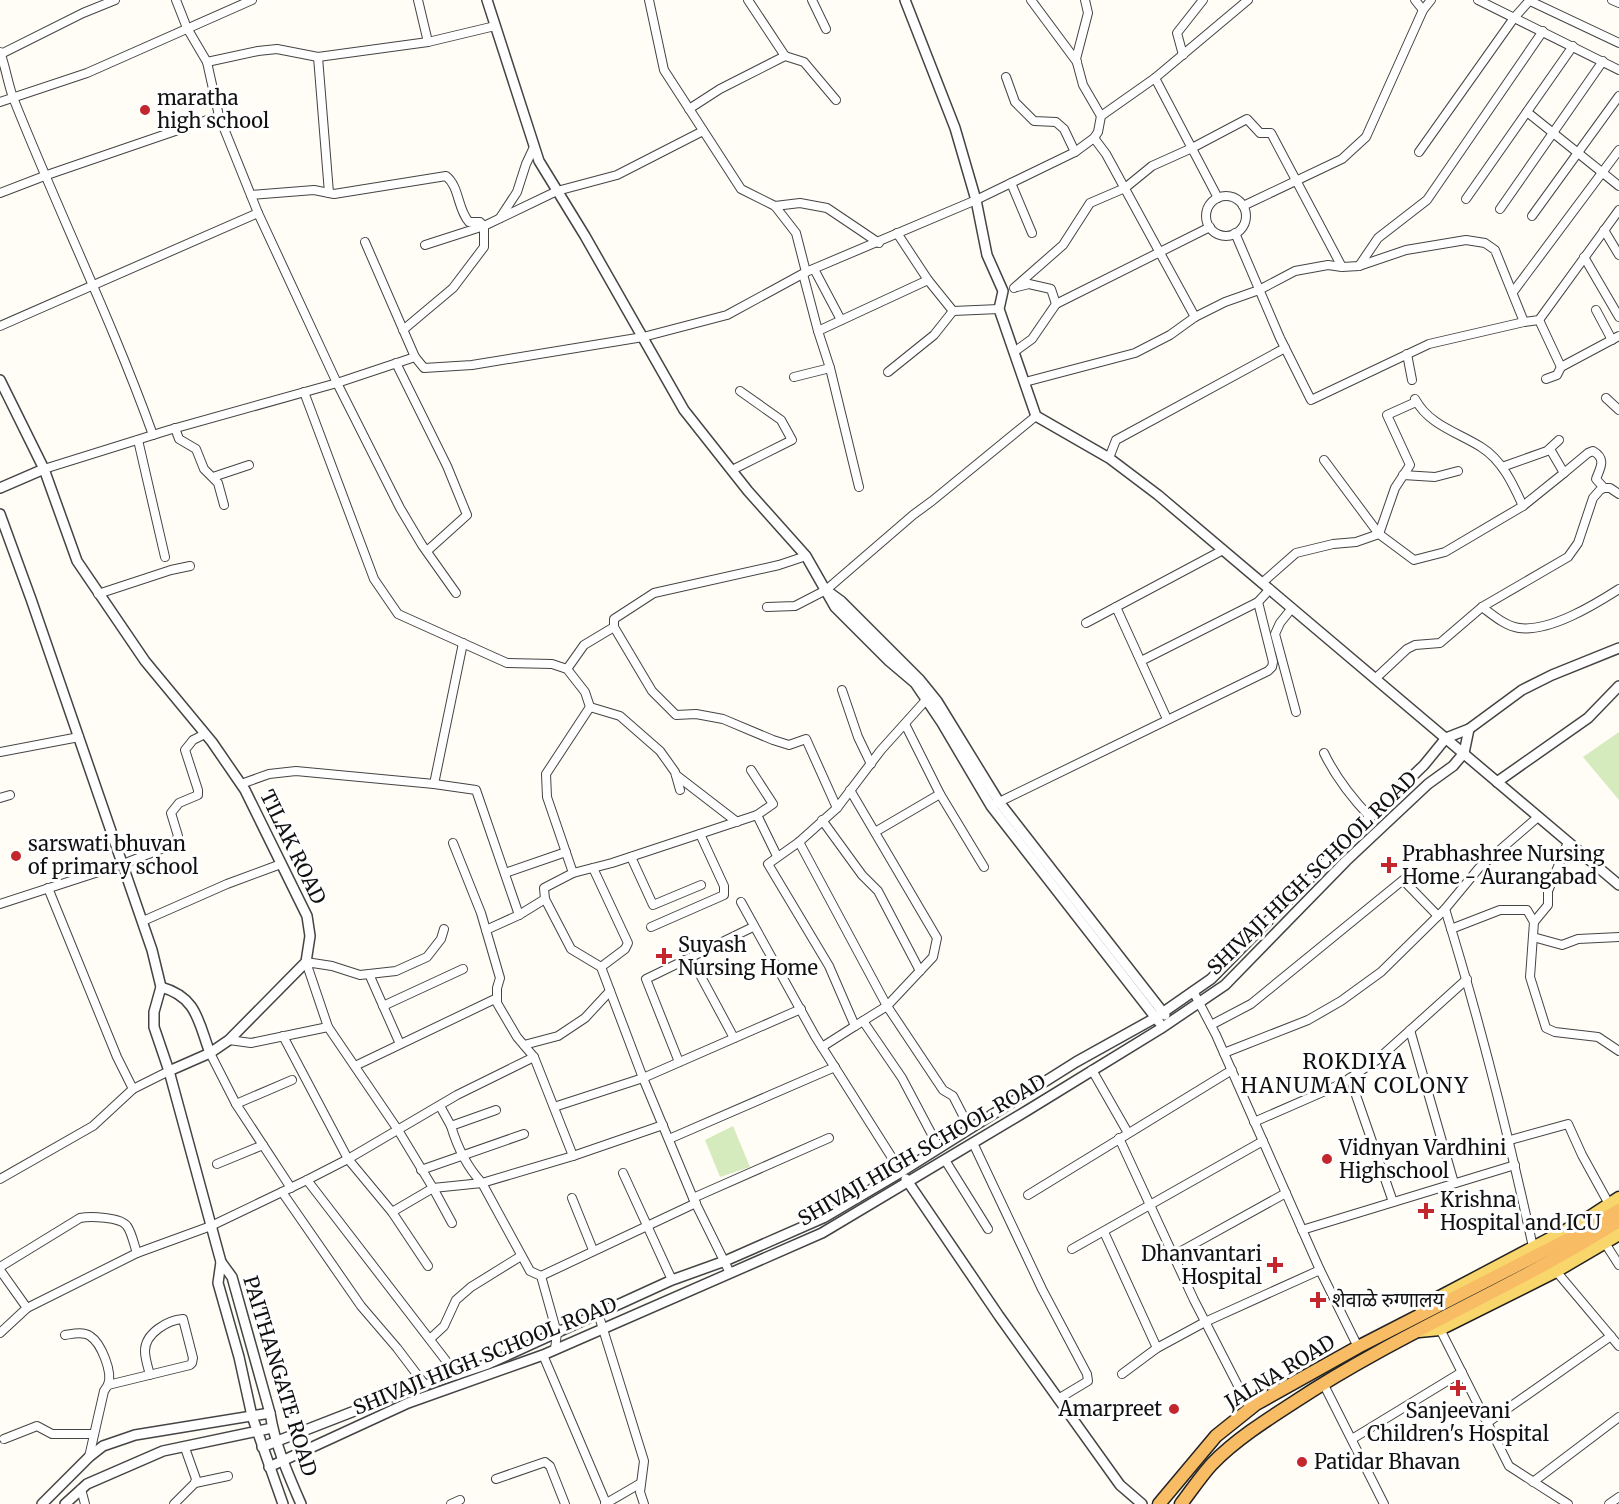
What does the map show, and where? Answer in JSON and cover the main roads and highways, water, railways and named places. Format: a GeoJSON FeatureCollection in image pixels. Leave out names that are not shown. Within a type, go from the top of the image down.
{"type":"FeatureCollection","features":[{"type":"Feature","properties":{"kind":"highway"},"geometry":{"type":"LineString","coordinates":[[1437,1319],[1582,1232],[1616,1204]]}},
{"type":"Feature","properties":{"kind":"highway"},"geometry":{"type":"LineString","coordinates":[[1413,1326],[1437,1319],[1562,1254],[1619,1221]]}},
{"type":"Feature","properties":{"kind":"highway","name":"JALNA ROAD"},"geometry":{"type":"LineString","coordinates":[[1160,1504],[1216,1436],[1250,1409],[1358,1347],[1413,1326]]}},
{"type":"Feature","properties":{"kind":"highway","name":"JALNA ROAD"},"geometry":{"type":"LineString","coordinates":[[1181,1504],[1212,1464],[1260,1425],[1413,1326]]}},
{"type":"Feature","properties":{"kind":"main road"},"geometry":{"type":"LineString","coordinates":[[1413,1326],[1438,1298],[1616,1204]]}},
{"type":"Feature","properties":{"kind":"main road"},"geometry":{"type":"LineString","coordinates":[[1413,1326],[1437,1319],[1556,1272],[1619,1234]]}},
{"type":"Feature","properties":{"kind":"place","name":"maratha high school"},"geometry":{"type":"Point","coordinates":[145,110]}},
{"type":"Feature","properties":{"kind":"place","name":"sarswati bhuvan of primary school"},"geometry":{"type":"Point","coordinates":[16,856]}},
{"type":"Feature","properties":{"kind":"place","name":"Prabhashree Nursing Home - Aurangabad"},"geometry":{"type":"Point","coordinates":[1389,865]}},
{"type":"Feature","properties":{"kind":"place","name":"Suyash Nursing Home"},"geometry":{"type":"Point","coordinates":[664,956]}},
{"type":"Feature","properties":{"kind":"place","name":"Vidnyan Vardhini Highschool"},"geometry":{"type":"Point","coordinates":[1327,1159]}},
{"type":"Feature","properties":{"kind":"place","name":"Krishna Hospital and ICU"},"geometry":{"type":"Point","coordinates":[1426,1211]}},
{"type":"Feature","properties":{"kind":"place","name":"Dhanvantari Hospital"},"geometry":{"type":"Point","coordinates":[1275,1265]}},
{"type":"Feature","properties":{"kind":"place","name":"शेवाळे रुग्णालय"},"geometry":{"type":"Point","coordinates":[1318,1300]}},
{"type":"Feature","properties":{"kind":"place","name":"Sanjeevani Children's Hospital"},"geometry":{"type":"Point","coordinates":[1458,1388]}},
{"type":"Feature","properties":{"kind":"place","name":"Amarpreet"},"geometry":{"type":"Point","coordinates":[1174,1409]}},
{"type":"Feature","properties":{"kind":"place","name":"Patidar Bhavan"},"geometry":{"type":"Point","coordinates":[1302,1462]}},
{"type":"Feature","properties":{"kind":"district","name":"ROKDIYA HANUMAN COLONY"},"geometry":{"type":"Point","coordinates":[1355,1074]}}]}
